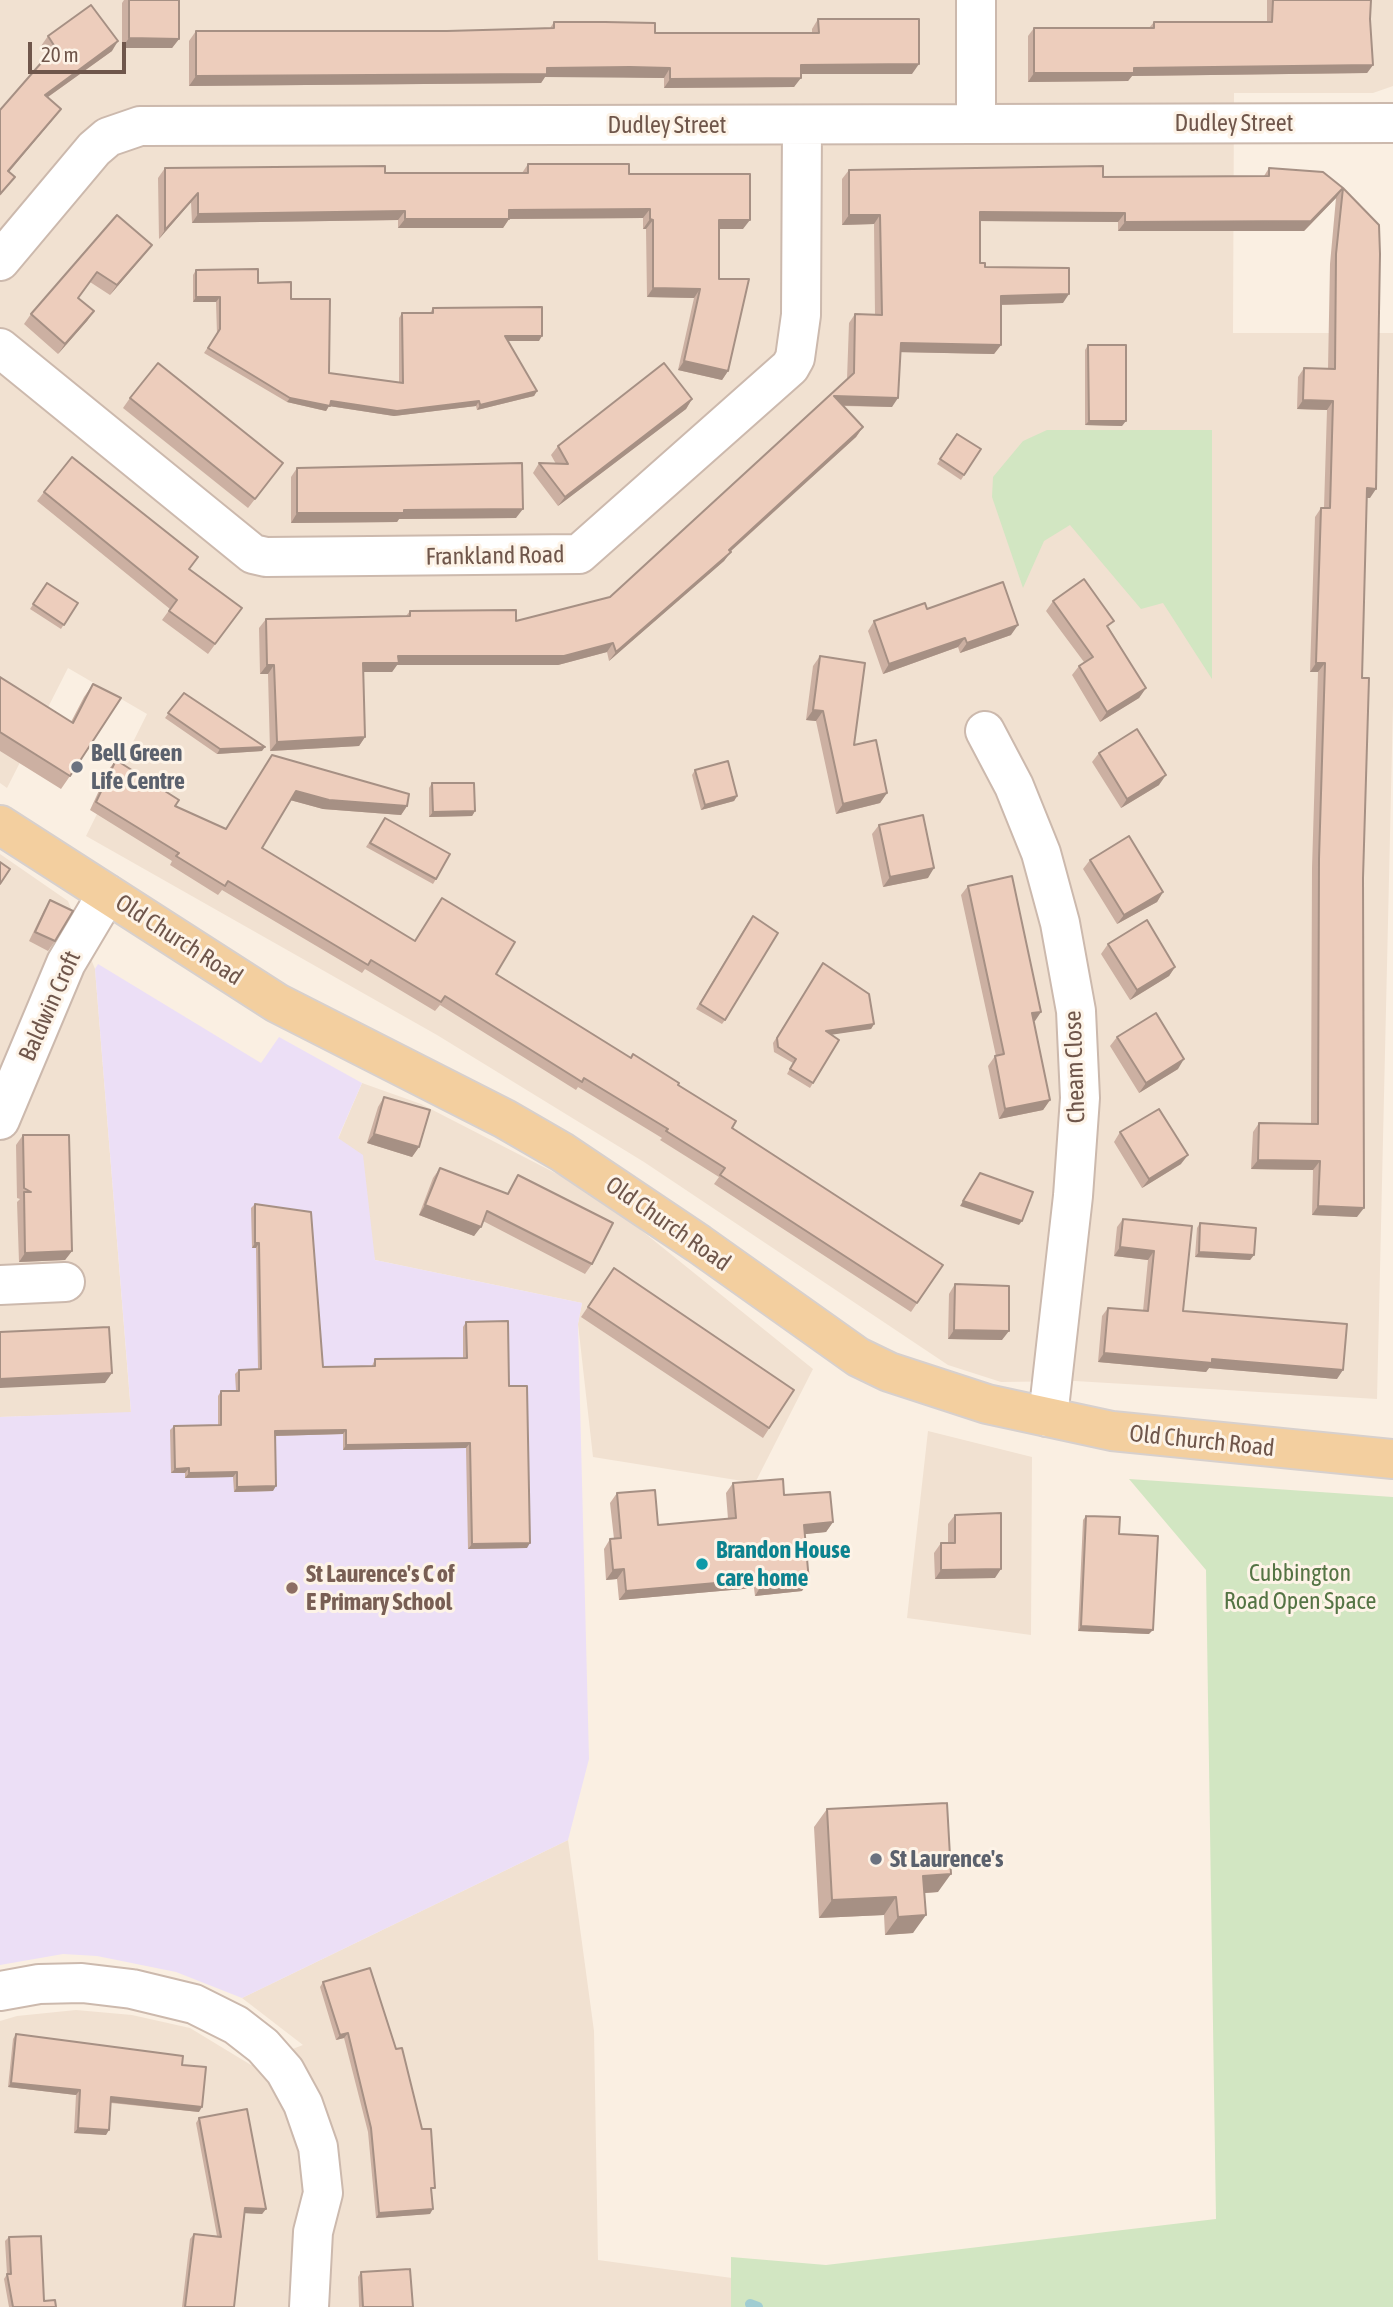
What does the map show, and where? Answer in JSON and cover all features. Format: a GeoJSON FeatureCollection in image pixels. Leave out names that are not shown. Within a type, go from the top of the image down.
{"type":"FeatureCollection","features":[{"type":"Feature","properties":{"kind":"main road","name":"Old Church Road"},"geometry":{"type":"LineString","coordinates":[[0,825],[277,1003],[505,1119],[562,1152],[699,1244],[858,1357],[930,1388],[1048,1417],[1167,1438],[1393,1458]]}},
{"type":"Feature","properties":{"kind":"street"},"geometry":{"type":"LineString","coordinates":[[976,0],[976,124]]}},
{"type":"Feature","properties":{"kind":"street","name":"Dudley Street"},"geometry":{"type":"LineString","coordinates":[[0,261],[94,149],[108,137],[140,126],[1393,122]]}},
{"type":"Feature","properties":{"kind":"street","name":"Frankland Road"},"geometry":{"type":"LineString","coordinates":[[0,348],[253,554],[266,557],[568,557],[579,554],[779,376],[795,358],[800,315],[802,125]]}},
{"type":"Feature","properties":{"kind":"street","name":"Cheam Close"},"geometry":{"type":"LineString","coordinates":[[985,731],[1014,786],[1041,853],[1060,923],[1076,1011],[1080,1098],[1073,1196],[1048,1417]]}},
{"type":"Feature","properties":{"kind":"street","name":"Baldwin Croft"},"geometry":{"type":"LineString","coordinates":[[0,1120],[66,963],[107,894]]}},
{"type":"Feature","properties":{"kind":"street"},"geometry":{"type":"LineString","coordinates":[[0,1285],[65,1282]]}},
{"type":"Feature","properties":{"kind":"street"},"geometry":{"type":"LineString","coordinates":[[0,1990],[38,1984],[82,1983],[132,1989],[194,2004],[236,2025],[263,2046],[285,2071],[303,2105],[320,2158],[323,2193],[313,2232],[309,2307]]}},
{"type":"Feature","properties":{"kind":"shaded area"},"geometry":{"type":"Polygon","coordinates":[[[0,0],[1393,0],[1393,86],[1373,93],[1234,93],[1233,333],[1393,333],[1393,705],[1377,1399],[1075,1381],[1001,1382],[948,1365],[644,1162],[437,1035],[86,836],[147,714],[68,668],[7,788],[0,783],[0,0]]]}},
{"type":"Feature","properties":{"kind":"shaded area"},"geometry":{"type":"Polygon","coordinates":[[[0,854],[68,901],[95,969],[131,1413],[0,1417],[0,854]]]}},
{"type":"Feature","properties":{"kind":"shaded area","name":"St Laurence's C of E Primary School"},"geometry":{"type":"Polygon","coordinates":[[[98,964],[261,1063],[279,1037],[362,1083],[338,1138],[363,1155],[375,1260],[582,1303],[578,1324],[589,1759],[568,1840],[242,1998],[176,1972],[97,1956],[63,1954],[0,1965],[0,1417],[131,1412],[95,969],[98,964]]]}},
{"type":"Feature","properties":{"kind":"shaded area"},"geometry":{"type":"Polygon","coordinates":[[[362,1083],[421,1104],[561,1176],[631,1222],[813,1369],[755,1483],[593,1457],[578,1324],[582,1303],[375,1260],[338,1139],[362,1083]]]}},
{"type":"Feature","properties":{"kind":"shaded area"},"geometry":{"type":"Polygon","coordinates":[[[928,1431],[1032,1457],[1031,1635],[907,1618],[928,1431]]]}},
{"type":"Feature","properties":{"kind":"shaded area"},"geometry":{"type":"Polygon","coordinates":[[[568,1840],[594,2031],[598,2260],[732,2278],[731,2307],[0,2307],[0,2021],[17,2016],[76,2010],[132,2015],[190,2028],[251,2065],[303,2045],[242,1998],[568,1840]]]}},
{"type":"Feature","properties":{"kind":"green space"},"geometry":{"type":"Polygon","coordinates":[[[1047,430],[1212,430],[1212,679],[1163,603],[1141,609],[1070,525],[1044,541],[1023,588],[992,497],[993,477],[1023,441],[1047,430]]]}},
{"type":"Feature","properties":{"kind":"green space","name":"Cubbington Road Open Space"},"geometry":{"type":"Polygon","coordinates":[[[1129,1479],[1393,1497],[1393,2307],[731,2307],[731,2257],[826,2265],[1216,2219],[1206,1570],[1129,1479]]]}},
{"type":"Feature","properties":{"kind":"building"},"geometry":{"type":"Polygon","coordinates":[[[129,0],[179,0],[179,39],[129,38],[129,0]]]}},
{"type":"Feature","properties":{"kind":"building"},"geometry":{"type":"Polygon","coordinates":[[[1273,0],[1371,0],[1373,65],[1134,68],[1134,73],[1034,73],[1034,28],[1154,28],[1154,22],[1272,22],[1273,0]]]}},
{"type":"Feature","properties":{"kind":"building"},"geometry":{"type":"Polygon","coordinates":[[[91,5],[118,41],[45,95],[61,109],[8,171],[15,177],[0,194],[0,110],[55,47],[48,36],[91,5]]]}},
{"type":"Feature","properties":{"kind":"building"},"geometry":{"type":"Polygon","coordinates":[[[818,19],[919,19],[919,64],[801,65],[801,78],[670,79],[670,68],[630,67],[547,68],[547,74],[196,76],[196,31],[447,31],[554,28],[554,22],[605,22],[655,23],[655,33],[819,33],[818,19]]]}},
{"type":"Feature","properties":{"kind":"building"},"geometry":{"type":"Polygon","coordinates":[[[528,164],[629,164],[629,174],[750,174],[750,220],[719,220],[719,279],[749,279],[728,371],[684,361],[700,289],[653,288],[653,220],[650,219],[650,209],[509,210],[509,219],[405,219],[405,211],[198,214],[198,193],[165,230],[165,168],[385,166],[385,173],[528,173],[528,164]]]}},
{"type":"Feature","properties":{"kind":"building"},"geometry":{"type":"Polygon","coordinates":[[[1103,166],[1103,177],[1269,176],[1269,168],[1323,172],[1343,188],[1311,221],[1125,222],[1125,213],[980,212],[980,263],[985,263],[985,267],[1069,268],[1069,294],[1001,296],[1001,345],[901,343],[898,398],[834,396],[863,427],[729,550],[731,552],[616,652],[613,643],[564,656],[398,656],[399,663],[363,663],[365,737],[277,742],[274,665],[267,665],[266,619],[410,616],[410,611],[516,610],[516,621],[610,597],[854,373],[855,314],[882,315],[880,215],[849,215],[849,170],[1103,166]]]}},
{"type":"Feature","properties":{"kind":"building"},"geometry":{"type":"Polygon","coordinates":[[[1343,188],[1379,225],[1380,254],[1376,489],[1367,488],[1362,678],[1369,678],[1363,878],[1364,1208],[1318,1206],[1320,1161],[1258,1160],[1259,1123],[1318,1124],[1319,859],[1325,663],[1316,663],[1321,508],[1330,508],[1333,401],[1303,400],[1304,368],[1335,369],[1336,254],[1343,188]]]}},
{"type":"Feature","properties":{"kind":"building"},"geometry":{"type":"Polygon","coordinates":[[[117,215],[152,245],[117,285],[97,272],[78,298],[94,311],[65,344],[31,314],[117,215]]]}},
{"type":"Feature","properties":{"kind":"building"},"geometry":{"type":"Polygon","coordinates":[[[258,269],[258,283],[291,282],[291,299],[330,299],[329,373],[403,383],[402,313],[433,313],[433,308],[542,307],[542,336],[505,336],[537,391],[480,405],[479,401],[397,411],[331,401],[330,406],[290,398],[208,348],[220,329],[220,297],[196,297],[196,270],[258,269]]]}},
{"type":"Feature","properties":{"kind":"building"},"geometry":{"type":"Polygon","coordinates":[[[1088,345],[1126,345],[1126,421],[1089,421],[1088,345]]]}},
{"type":"Feature","properties":{"kind":"building"},"geometry":{"type":"Polygon","coordinates":[[[158,363],[283,463],[255,499],[130,398],[158,363]]]}},
{"type":"Feature","properties":{"kind":"building"},"geometry":{"type":"Polygon","coordinates":[[[664,363],[692,399],[565,497],[539,463],[568,464],[558,446],[664,363]]]}},
{"type":"Feature","properties":{"kind":"building"},"geometry":{"type":"Polygon","coordinates":[[[957,434],[981,449],[964,475],[940,459],[957,434]]]}},
{"type":"Feature","properties":{"kind":"building"},"geometry":{"type":"Polygon","coordinates":[[[72,457],[198,557],[189,569],[242,608],[215,644],[169,611],[177,600],[44,492],[72,457]]]}},
{"type":"Feature","properties":{"kind":"building"},"geometry":{"type":"Polygon","coordinates":[[[522,463],[523,509],[297,513],[297,468],[522,463]]]}},
{"type":"Feature","properties":{"kind":"building"},"geometry":{"type":"Polygon","coordinates":[[[1084,579],[1114,621],[1107,626],[1146,688],[1107,712],[1079,666],[1093,657],[1053,601],[1084,579]]]}},
{"type":"Feature","properties":{"kind":"building"},"geometry":{"type":"Polygon","coordinates":[[[1003,582],[1018,625],[967,643],[965,638],[889,664],[874,621],[925,603],[927,609],[1003,582]]]}},
{"type":"Feature","properties":{"kind":"building"},"geometry":{"type":"Polygon","coordinates":[[[47,583],[78,603],[64,625],[33,604],[47,583]]]}},
{"type":"Feature","properties":{"kind":"building"},"geometry":{"type":"Polygon","coordinates":[[[820,656],[865,663],[854,745],[876,740],[887,793],[843,804],[823,711],[813,710],[820,656]]]}},
{"type":"Feature","properties":{"kind":"building"},"geometry":{"type":"Polygon","coordinates":[[[0,677],[73,723],[93,684],[121,698],[70,776],[0,732],[0,677]]]}},
{"type":"Feature","properties":{"kind":"building"},"geometry":{"type":"Polygon","coordinates":[[[184,693],[265,747],[220,749],[168,713],[184,693]]]}},
{"type":"Feature","properties":{"kind":"building"},"geometry":{"type":"Polygon","coordinates":[[[1137,729],[1166,775],[1127,799],[1099,753],[1137,729]]]}},
{"type":"Feature","properties":{"kind":"building"},"geometry":{"type":"Polygon","coordinates":[[[272,755],[409,794],[407,806],[329,800],[296,791],[262,848],[415,941],[442,898],[515,942],[496,974],[631,1058],[633,1054],[679,1083],[678,1085],[736,1121],[732,1128],[943,1265],[917,1303],[720,1175],[725,1168],[666,1131],[668,1129],[584,1078],[582,1082],[445,996],[441,1002],[371,960],[368,965],[228,881],[225,886],[176,856],[179,853],[96,802],[116,760],[179,800],[175,806],[226,829],[272,755]]]}},
{"type":"Feature","properties":{"kind":"building"},"geometry":{"type":"Polygon","coordinates":[[[728,761],[737,796],[705,805],[695,770],[728,761]]]}},
{"type":"Feature","properties":{"kind":"building"},"geometry":{"type":"Polygon","coordinates":[[[432,783],[474,783],[475,811],[433,812],[432,783]]]}},
{"type":"Feature","properties":{"kind":"building"},"geometry":{"type":"Polygon","coordinates":[[[923,815],[934,868],[890,877],[879,825],[923,815]]]}},
{"type":"Feature","properties":{"kind":"building"},"geometry":{"type":"Polygon","coordinates":[[[385,818],[450,854],[436,879],[370,843],[385,818]]]}},
{"type":"Feature","properties":{"kind":"building"},"geometry":{"type":"Polygon","coordinates":[[[1129,836],[1163,892],[1124,915],[1090,860],[1129,836]]]}},
{"type":"Feature","properties":{"kind":"building"},"geometry":{"type":"Polygon","coordinates":[[[0,862],[10,869],[0,884],[0,862]]]}},
{"type":"Feature","properties":{"kind":"building"},"geometry":{"type":"Polygon","coordinates":[[[1012,876],[1041,1012],[1032,1013],[1050,1100],[1005,1109],[995,1056],[1004,1054],[968,886],[1012,876]]]}},
{"type":"Feature","properties":{"kind":"building"},"geometry":{"type":"Polygon","coordinates":[[[50,900],[73,911],[55,941],[35,932],[50,900]]]}},
{"type":"Feature","properties":{"kind":"building"},"geometry":{"type":"Polygon","coordinates":[[[753,916],[778,933],[725,1020],[700,1004],[753,916]]]}},
{"type":"Feature","properties":{"kind":"building"},"geometry":{"type":"Polygon","coordinates":[[[1147,920],[1175,967],[1137,990],[1108,944],[1147,920]]]}},
{"type":"Feature","properties":{"kind":"building"},"geometry":{"type":"Polygon","coordinates":[[[823,963],[869,994],[874,1024],[826,1031],[839,1040],[813,1083],[790,1069],[796,1059],[778,1047],[777,1038],[823,963]]]}},
{"type":"Feature","properties":{"kind":"building"},"geometry":{"type":"Polygon","coordinates":[[[1156,1013],[1184,1059],[1146,1083],[1117,1037],[1156,1013]]]}},
{"type":"Feature","properties":{"kind":"building"},"geometry":{"type":"Polygon","coordinates":[[[384,1097],[430,1110],[419,1147],[374,1134],[384,1097]]]}},
{"type":"Feature","properties":{"kind":"building"},"geometry":{"type":"Polygon","coordinates":[[[1159,1109],[1188,1155],[1149,1179],[1120,1132],[1159,1109]]]}},
{"type":"Feature","properties":{"kind":"building"},"geometry":{"type":"Polygon","coordinates":[[[23,1135],[69,1135],[72,1251],[25,1253],[24,1192],[31,1192],[24,1188],[23,1135]]]}},
{"type":"Feature","properties":{"kind":"building"},"geometry":{"type":"Polygon","coordinates":[[[440,1168],[508,1194],[518,1175],[613,1223],[592,1264],[487,1211],[481,1227],[425,1205],[440,1168]]]}},
{"type":"Feature","properties":{"kind":"building"},"geometry":{"type":"Polygon","coordinates":[[[980,1173],[1033,1192],[1022,1221],[963,1201],[980,1173]]]}},
{"type":"Feature","properties":{"kind":"building"},"geometry":{"type":"Polygon","coordinates":[[[255,1204],[311,1212],[323,1367],[375,1366],[375,1359],[467,1358],[466,1322],[508,1321],[509,1386],[527,1386],[530,1543],[472,1544],[470,1443],[346,1445],[346,1430],[275,1431],[276,1486],[237,1487],[237,1472],[189,1473],[189,1468],[175,1469],[174,1426],[221,1425],[221,1391],[239,1391],[239,1370],[261,1369],[259,1243],[255,1243],[255,1204]]]}},
{"type":"Feature","properties":{"kind":"building"},"geometry":{"type":"Polygon","coordinates":[[[1123,1219],[1192,1226],[1183,1311],[1347,1324],[1343,1370],[1212,1359],[1212,1363],[1104,1353],[1108,1308],[1148,1311],[1154,1251],[1120,1247],[1123,1219]]]}},
{"type":"Feature","properties":{"kind":"building"},"geometry":{"type":"Polygon","coordinates":[[[1200,1223],[1256,1228],[1254,1255],[1199,1252],[1200,1223]]]}},
{"type":"Feature","properties":{"kind":"building"},"geometry":{"type":"Polygon","coordinates":[[[614,1268],[794,1390],[769,1428],[588,1307],[614,1268]]]}},
{"type":"Feature","properties":{"kind":"building"},"geometry":{"type":"Polygon","coordinates":[[[955,1284],[1009,1286],[1009,1331],[954,1330],[955,1284]]]}},
{"type":"Feature","properties":{"kind":"building"},"geometry":{"type":"Polygon","coordinates":[[[109,1327],[112,1373],[0,1379],[0,1332],[109,1327]]]}},
{"type":"Feature","properties":{"kind":"building","name":"Brandon House care home"},"geometry":{"type":"Polygon","coordinates":[[[783,1479],[784,1495],[830,1492],[833,1522],[804,1525],[809,1581],[761,1586],[761,1579],[626,1591],[624,1569],[613,1570],[610,1539],[621,1538],[617,1493],[655,1490],[658,1525],[736,1518],[733,1483],[783,1479]]]}},
{"type":"Feature","properties":{"kind":"building"},"geometry":{"type":"Polygon","coordinates":[[[1001,1513],[1001,1569],[941,1570],[941,1543],[955,1543],[955,1515],[1001,1513]]]}},
{"type":"Feature","properties":{"kind":"building"},"geometry":{"type":"Polygon","coordinates":[[[1086,1516],[1120,1517],[1119,1534],[1158,1536],[1153,1630],[1081,1626],[1086,1516]]]}},
{"type":"Feature","properties":{"kind":"building","name":"St Laurence's"},"geometry":{"type":"Polygon","coordinates":[[[947,1803],[951,1874],[923,1876],[926,1915],[898,1917],[896,1897],[832,1900],[827,1809],[947,1803]]]}},
{"type":"Feature","properties":{"kind":"building"},"geometry":{"type":"Polygon","coordinates":[[[370,1968],[396,2049],[402,2048],[422,2129],[431,2129],[435,2188],[431,2188],[433,2209],[379,2213],[371,2128],[348,2033],[340,2035],[323,1982],[370,1968]]]}},
{"type":"Feature","properties":{"kind":"building"},"geometry":{"type":"Polygon","coordinates":[[[16,2034],[183,2056],[182,2065],[206,2067],[202,2107],[111,2097],[109,2130],[78,2128],[80,2090],[11,2083],[16,2034]]]}},
{"type":"Feature","properties":{"kind":"building"},"geometry":{"type":"Polygon","coordinates":[[[247,2109],[266,2209],[245,2208],[234,2307],[185,2307],[194,2234],[221,2237],[199,2118],[247,2109]]]}},
{"type":"Feature","properties":{"kind":"building"},"geometry":{"type":"Polygon","coordinates":[[[41,2236],[44,2301],[55,2300],[56,2307],[13,2307],[7,2274],[11,2274],[9,2237],[41,2236]]]}},
{"type":"Feature","properties":{"kind":"building"},"geometry":{"type":"Polygon","coordinates":[[[410,2269],[413,2307],[363,2307],[361,2272],[410,2269]]]}},
{"type":"Feature","properties":{"kind":"waterway"},"geometry":{"type":"LineString","coordinates":[[750,2304],[758,2307]]}},
{"type":"Feature","properties":{"kind":"place","name":"Bell Green Life Centre"},"geometry":{"type":"Point","coordinates":[77,767]}},
{"type":"Feature","properties":{"kind":"place","name":"Brandon House care home"},"geometry":{"type":"Point","coordinates":[702,1564]}},
{"type":"Feature","properties":{"kind":"place","name":"St Laurence's C of E Primary School"},"geometry":{"type":"Point","coordinates":[292,1588]}},
{"type":"Feature","properties":{"kind":"place","name":"St Laurence's"},"geometry":{"type":"Point","coordinates":[876,1859]}}]}
